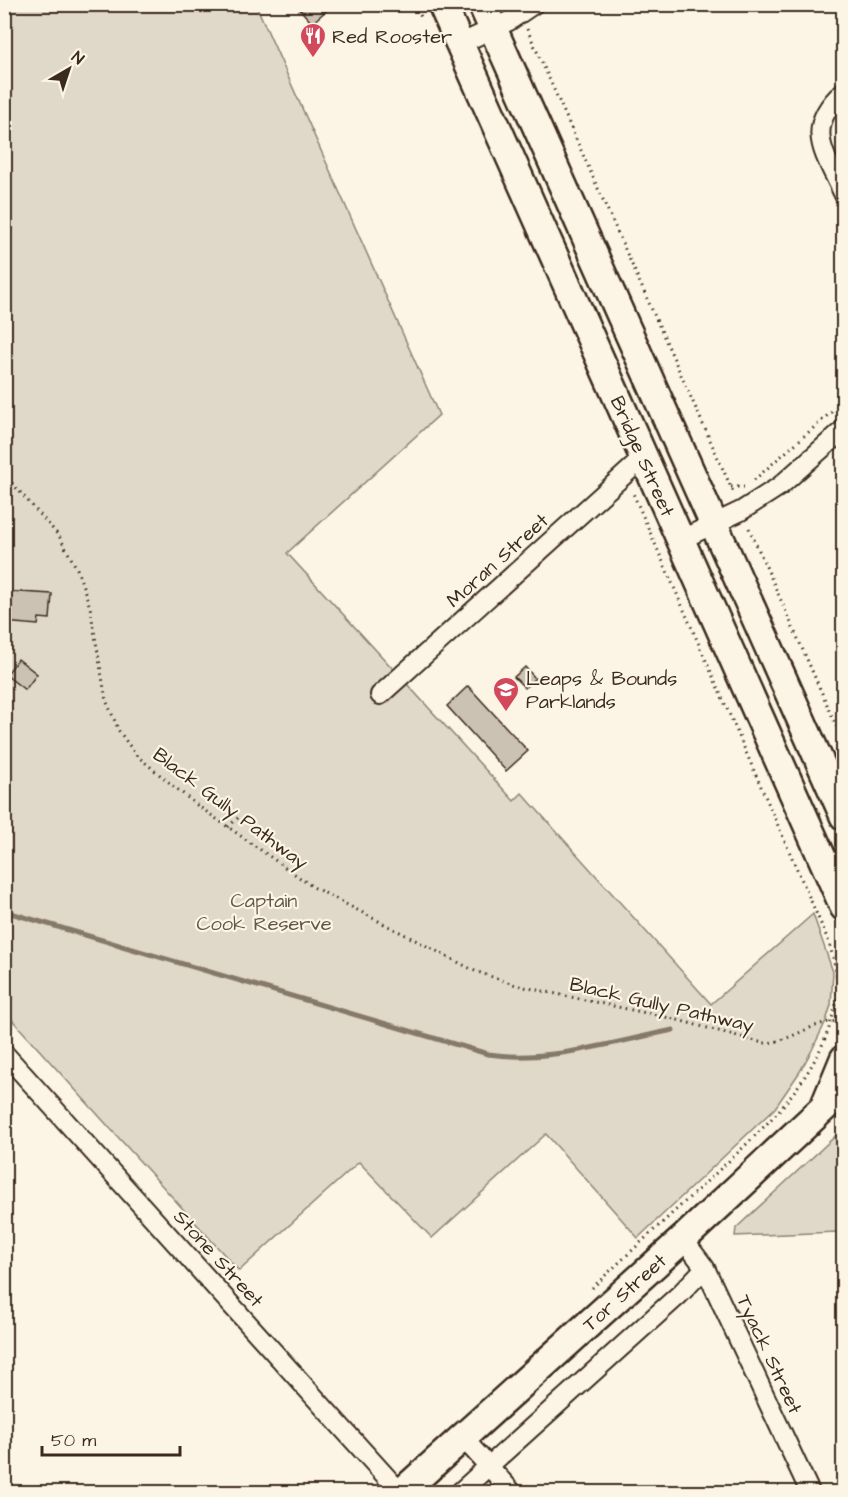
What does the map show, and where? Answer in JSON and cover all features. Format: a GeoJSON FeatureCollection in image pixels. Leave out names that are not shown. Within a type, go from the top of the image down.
{"type":"FeatureCollection","features":[{"type":"Feature","properties":{"kind":"highway","name":"Bridge Street"},"geometry":{"type":"LineString","coordinates":[[482,4],[843,816]]}},
{"type":"Feature","properties":{"kind":"highway","name":"Bridge Street"},"geometry":{"type":"LineString","coordinates":[[433,14],[459,44],[634,466],[680,540],[843,907]]}},
{"type":"Feature","properties":{"kind":"highway"},"geometry":{"type":"LineString","coordinates":[[834,1098],[843,1059]]}},
{"type":"Feature","properties":{"kind":"highway","name":"Tor Street"},"geometry":{"type":"LineString","coordinates":[[401,1492],[683,1239],[834,1098]]}},
{"type":"Feature","properties":{"kind":"street"},"geometry":{"type":"LineString","coordinates":[[459,44],[527,10]]}},
{"type":"Feature","properties":{"kind":"street"},"geometry":{"type":"LineString","coordinates":[[843,91],[834,100],[820,122],[820,143],[843,195]]}},
{"type":"Feature","properties":{"kind":"street"},"geometry":{"type":"LineString","coordinates":[[680,540],[741,511],[780,486],[843,429]]}},
{"type":"Feature","properties":{"kind":"street","name":"Moran Street"},"geometry":{"type":"LineString","coordinates":[[380,695],[634,466]]}},
{"type":"Feature","properties":{"kind":"street","name":"Stone Street"},"geometry":{"type":"LineString","coordinates":[[4,1053],[401,1492]]}},
{"type":"Feature","properties":{"kind":"street","name":"Tyack Street"},"geometry":{"type":"LineString","coordinates":[[683,1239],[705,1268],[810,1492]]}},
{"type":"Feature","properties":{"kind":"street"},"geometry":{"type":"LineString","coordinates":[[460,1492],[680,1294],[705,1268]]}},
{"type":"Feature","properties":{"kind":"street"},"geometry":{"type":"LineString","coordinates":[[463,1438],[512,1492]]}},
{"type":"Feature","properties":{"kind":"path"},"geometry":{"type":"LineString","coordinates":[[416,4],[433,14]]}},
{"type":"Feature","properties":{"kind":"path"},"geometry":{"type":"LineString","coordinates":[[527,10],[741,511],[843,743]]}},
{"type":"Feature","properties":{"kind":"path"},"geometry":{"type":"LineString","coordinates":[[731,487],[746,486],[843,401]]}},
{"type":"Feature","properties":{"kind":"path"},"geometry":{"type":"LineString","coordinates":[[586,1294],[758,1134],[788,1101],[818,1054],[832,1020],[838,989],[835,959],[828,940],[634,466]]}},
{"type":"Feature","properties":{"kind":"path","name":"Black Gully Pathway"},"geometry":{"type":"LineString","coordinates":[[4,474],[59,537],[77,569],[90,607],[106,700],[119,731],[127,743],[147,765],[227,828],[290,872],[341,902],[459,964],[505,982],[568,998],[675,1019],[763,1043],[778,1042],[832,1020]]}},
{"type":"Feature","properties":{"kind":"path"},"geometry":{"type":"LineString","coordinates":[[227,828],[240,816]]}},
{"type":"Feature","properties":{"kind":"path"},"geometry":{"type":"LineString","coordinates":[[832,1020],[843,1022]]}},
{"type":"Feature","properties":{"kind":"green space","name":"Captain Cook Reserve"},"geometry":{"type":"Polygon","coordinates":[[[5,5],[256,5],[439,415],[287,553],[514,801],[522,793],[711,1004],[813,914],[833,972],[831,1005],[812,1050],[775,1108],[638,1238],[546,1134],[432,1238],[359,1162],[239,1271],[5,1012],[5,5]]]}},
{"type":"Feature","properties":{"kind":"green space"},"geometry":{"type":"Polygon","coordinates":[[[843,1129],[843,1243],[838,1232],[735,1236],[736,1228],[843,1129]]]}},
{"type":"Feature","properties":{"kind":"building"},"geometry":{"type":"Polygon","coordinates":[[[295,4],[334,4],[312,23],[295,4]]]}},
{"type":"Feature","properties":{"kind":"building"},"geometry":{"type":"Polygon","coordinates":[[[4,591],[52,594],[50,619],[39,618],[38,625],[4,622],[4,591]]]}},
{"type":"Feature","properties":{"kind":"building"},"geometry":{"type":"Polygon","coordinates":[[[18,659],[37,674],[25,690],[6,675],[18,659]]]}},
{"type":"Feature","properties":{"kind":"building"},"geometry":{"type":"Polygon","coordinates":[[[525,667],[535,678],[525,688],[514,677],[525,667]]]}},
{"type":"Feature","properties":{"kind":"building"},"geometry":{"type":"Polygon","coordinates":[[[468,686],[528,751],[506,771],[447,706],[468,686]]]}},
{"type":"Feature","properties":{"kind":"waterway"},"geometry":{"type":"LineString","coordinates":[[4,911],[488,1054],[511,1056],[558,1054],[673,1030]]}},
{"type":"Feature","properties":{"kind":"place","name":"Red Rooster"},"geometry":{"type":"Point","coordinates":[313,59]}},
{"type":"Feature","properties":{"kind":"place","name":"Leaps & Bounds Parklands"},"geometry":{"type":"Point","coordinates":[506,713]}}]}
